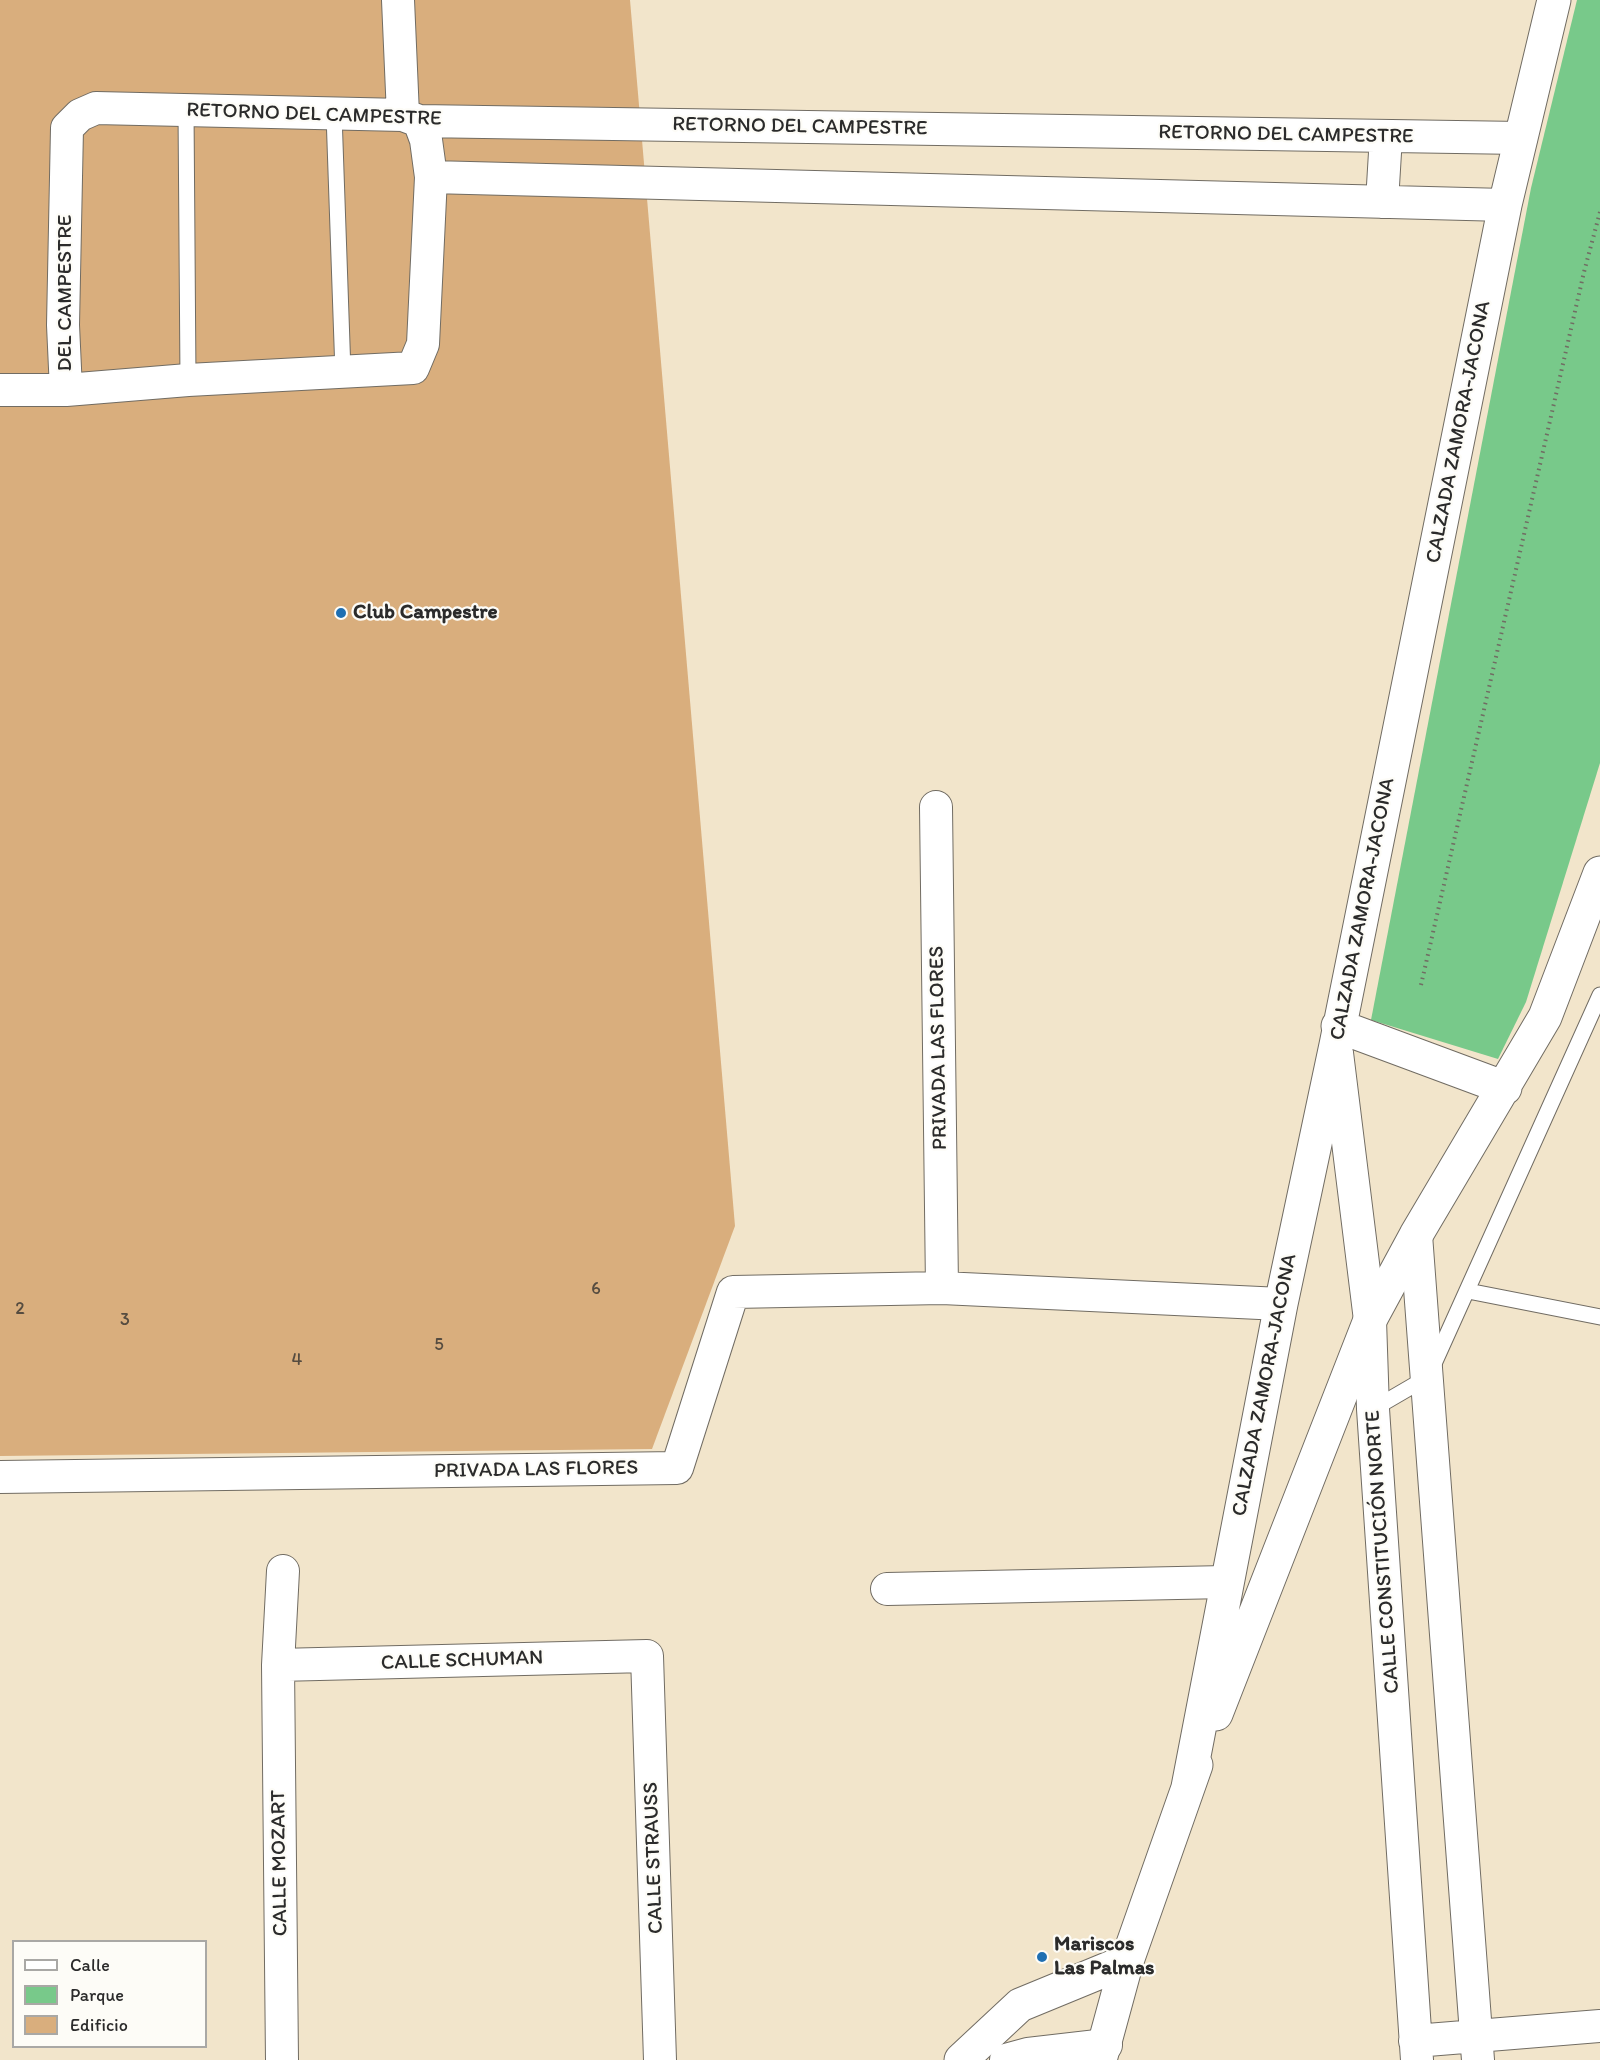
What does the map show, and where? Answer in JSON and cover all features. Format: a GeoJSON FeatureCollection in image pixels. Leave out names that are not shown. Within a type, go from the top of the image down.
{"type":"FeatureCollection","features":[{"type":"Feature","properties":{"kind":"main road","name":"CALZADA ZAMORA-JACONA"},"geometry":{"type":"LineString","coordinates":[[1188,1787],[1281,1304],[1505,205],[1554,0]]}},
{"type":"Feature","properties":{"kind":"main road"},"geometry":{"type":"LineString","coordinates":[[1103,2053],[1127,1960],[1188,1787],[1370,1320],[1416,1235],[1545,1017],[1600,873]]}},
{"type":"Feature","properties":{"kind":"main road"},"geometry":{"type":"LineString","coordinates":[[1337,1036],[1505,1088]]}},
{"type":"Feature","properties":{"kind":"main road"},"geometry":{"type":"LineString","coordinates":[[962,2060],[1020,2005],[1127,1960]]}},
{"type":"Feature","properties":{"kind":"street","name":"DEL CAMPESTRE"},"geometry":{"type":"LineString","coordinates":[[80,115],[67,128],[63,325],[66,390],[188,380],[413,368],[423,344],[431,177],[426,140],[411,118],[398,0]]}},
{"type":"Feature","properties":{"kind":"street","name":"RETORNO DEL CAMPESTRE"},"geometry":{"type":"LineString","coordinates":[[80,115],[96,108],[411,118],[1521,138]]}},
{"type":"Feature","properties":{"kind":"street"},"geometry":{"type":"LineString","coordinates":[[1382,202],[1386,136]]}},
{"type":"Feature","properties":{"kind":"street"},"geometry":{"type":"LineString","coordinates":[[431,177],[1505,205]]}},
{"type":"Feature","properties":{"kind":"street"},"geometry":{"type":"LineString","coordinates":[[0,390],[66,390]]}},
{"type":"Feature","properties":{"kind":"street","name":"PRIVADA LAS FLORES"},"geometry":{"type":"LineString","coordinates":[[936,807],[942,1288]]}},
{"type":"Feature","properties":{"kind":"street","name":"CALLE CONSTITUCIÓN NORTE"},"geometry":{"type":"LineString","coordinates":[[1337,1036],[1370,1320],[1373,1409],[1416,2050]]}},
{"type":"Feature","properties":{"kind":"street"},"geometry":{"type":"LineString","coordinates":[[1416,1235],[1478,2048]]}},
{"type":"Feature","properties":{"kind":"street","name":"PRIVADA LAS FLORES"},"geometry":{"type":"LineString","coordinates":[[0,1477],[677,1468],[733,1292],[942,1288],[1281,1304]]}},
{"type":"Feature","properties":{"kind":"street","name":"CALLE MOZART"},"geometry":{"type":"LineString","coordinates":[[282,2060],[278,1665],[283,1571]]}},
{"type":"Feature","properties":{"kind":"street"},"geometry":{"type":"LineString","coordinates":[[887,1589],[1226,1582]]}},
{"type":"Feature","properties":{"kind":"street","name":"CALLE SCHUMAN"},"geometry":{"type":"LineString","coordinates":[[278,1665],[647,1656]]}},
{"type":"Feature","properties":{"kind":"street","name":"CALLE STRAUSS"},"geometry":{"type":"LineString","coordinates":[[647,1656],[660,2060]]}},
{"type":"Feature","properties":{"kind":"street"},"geometry":{"type":"LineString","coordinates":[[1416,2050],[1478,2048],[1600,2026]]}},
{"type":"Feature","properties":{"kind":"street"},"geometry":{"type":"LineString","coordinates":[[1006,2060],[1028,2054],[1103,2053]]}},
{"type":"Feature","properties":{"kind":"lane"},"geometry":{"type":"LineString","coordinates":[[186,110],[188,380]]}},
{"type":"Feature","properties":{"kind":"lane"},"geometry":{"type":"LineString","coordinates":[[334,114],[343,373]]}},
{"type":"Feature","properties":{"kind":"lane"},"geometry":{"type":"LineString","coordinates":[[1373,1409],[1428,1377],[1600,996]]}},
{"type":"Feature","properties":{"kind":"lane"},"geometry":{"type":"LineString","coordinates":[[1468,1291],[1600,1317]]}},
{"type":"Feature","properties":{"kind":"path"},"geometry":{"type":"LineString","coordinates":[[1421,985],[1584,272],[1600,213]]}},
{"type":"Feature","properties":{"kind":"green space"},"geometry":{"type":"Polygon","coordinates":[[[1577,0],[1600,0],[1600,763],[1526,1002],[1498,1059],[1371,1020],[1531,188],[1577,0]]]}},
{"type":"Feature","properties":{"kind":"building","name":"Club Campestre"},"geometry":{"type":"Polygon","coordinates":[[[0,0],[630,0],[735,1226],[652,1449],[0,1456],[0,0]]]}},
{"type":"Feature","properties":{"kind":"place","name":"Club Campestre"},"geometry":{"type":"Point","coordinates":[341,613]}},
{"type":"Feature","properties":{"kind":"place","name":"Mariscos Las Palmas"},"geometry":{"type":"Point","coordinates":[1042,1957]}}]}
